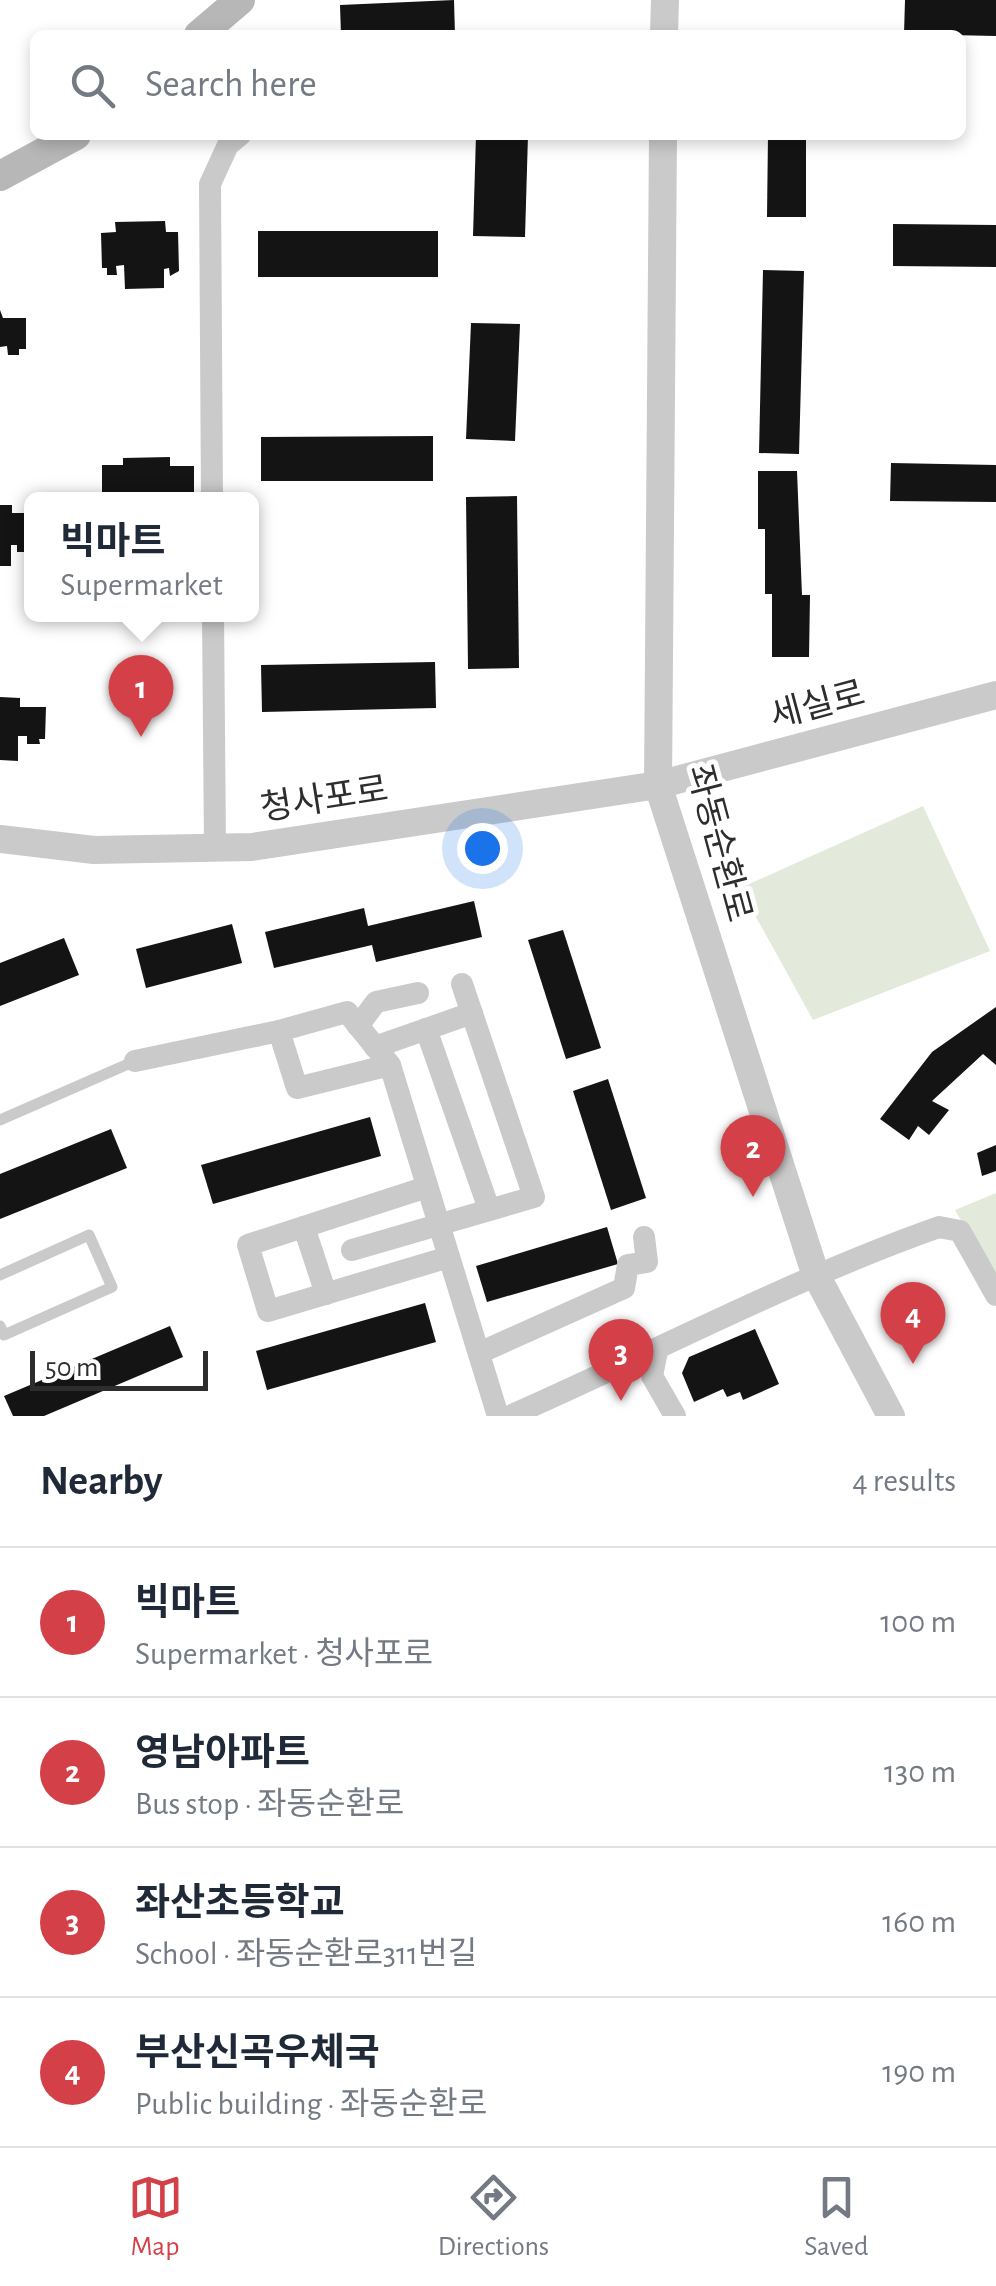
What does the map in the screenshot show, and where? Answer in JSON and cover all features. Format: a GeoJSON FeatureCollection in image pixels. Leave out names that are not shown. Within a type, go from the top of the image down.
{"type":"FeatureCollection","features":[{"type":"Feature","properties":{"kind":"main road"},"geometry":{"type":"LineString","coordinates":[[209,20],[240,0]]}},
{"type":"Feature","properties":{"kind":"main road"},"geometry":{"type":"LineString","coordinates":[[0,176],[67,140]]}},
{"type":"Feature","properties":{"kind":"street"},"geometry":{"type":"LineString","coordinates":[[664,0],[664,30]]}},
{"type":"Feature","properties":{"kind":"street"},"geometry":{"type":"LineString","coordinates":[[212,492],[210,184],[234,140]]}},
{"type":"Feature","properties":{"kind":"street","name":"좌동순환로"},"geometry":{"type":"LineString","coordinates":[[663,140],[658,785],[815,1274],[891,1416]]}},
{"type":"Feature","properties":{"kind":"street"},"geometry":{"type":"LineString","coordinates":[[213,622],[215,848]]}},
{"type":"Feature","properties":{"kind":"street","name":"세실로"},"geometry":{"type":"LineString","coordinates":[[658,785],[996,695]]}},
{"type":"Feature","properties":{"kind":"street","name":"청사포로"},"geometry":{"type":"LineString","coordinates":[[0,839],[94,850],[252,847],[658,785]]}},
{"type":"Feature","properties":{"kind":"street"},"geometry":{"type":"LineString","coordinates":[[352,1250],[534,1197],[462,984]]}},
{"type":"Feature","properties":{"kind":"street"},"geometry":{"type":"LineString","coordinates":[[358,1026],[376,1002],[418,993]]}},
{"type":"Feature","properties":{"kind":"street"},"geometry":{"type":"LineString","coordinates":[[135,1060],[279,1031],[347,1012],[382,1056],[428,1187],[498,1416]]}},
{"type":"Feature","properties":{"kind":"street"},"geometry":{"type":"LineString","coordinates":[[279,1031],[298,1088],[382,1056],[426,1029],[472,1013]]}},
{"type":"Feature","properties":{"kind":"street"},"geometry":{"type":"LineString","coordinates":[[426,1029],[489,1209]]}},
{"type":"Feature","properties":{"kind":"street"},"geometry":{"type":"LineString","coordinates":[[428,1187],[248,1245],[268,1310],[450,1257]]}},
{"type":"Feature","properties":{"kind":"street"},"geometry":{"type":"LineString","coordinates":[[510,1416],[657,1351],[815,1274],[950,1226],[960,1231],[996,1295]]}},
{"type":"Feature","properties":{"kind":"street"},"geometry":{"type":"LineString","coordinates":[[304,1227],[326,1294]]}},
{"type":"Feature","properties":{"kind":"street"},"geometry":{"type":"LineString","coordinates":[[479,1353],[624,1288],[628,1265],[647,1262],[644,1236]]}},
{"type":"Feature","properties":{"kind":"street"},"geometry":{"type":"LineString","coordinates":[[657,1351],[652,1376],[675,1416]]}},
{"type":"Feature","properties":{"kind":"lane"},"geometry":{"type":"LineString","coordinates":[[0,1120],[135,1060]]}},
{"type":"Feature","properties":{"kind":"lane"},"geometry":{"type":"LineString","coordinates":[[0,1275],[89,1234],[112,1287],[4,1335],[0,1326]]}},
{"type":"Feature","properties":{"kind":"shaded area"},"geometry":{"type":"Polygon","coordinates":[[[923,806],[990,951],[813,1020],[740,888],[923,806]]]}},
{"type":"Feature","properties":{"kind":"shaded area"},"geometry":{"type":"Polygon","coordinates":[[[996,1193],[996,1281],[955,1210],[996,1193]]]}},
{"type":"Feature","properties":{"kind":"building"},"geometry":{"type":"Polygon","coordinates":[[[454,0],[455,30],[341,30],[340,5],[454,0]]]}},
{"type":"Feature","properties":{"kind":"building"},"geometry":{"type":"Polygon","coordinates":[[[905,0],[996,0],[996,36],[966,35],[966,30],[904,30],[905,0]]]}},
{"type":"Feature","properties":{"kind":"building"},"geometry":{"type":"Polygon","coordinates":[[[476,140],[528,140],[525,237],[473,236],[476,140]]]}},
{"type":"Feature","properties":{"kind":"building"},"geometry":{"type":"Polygon","coordinates":[[[768,140],[806,140],[806,217],[767,217],[768,140]]]}},
{"type":"Feature","properties":{"kind":"building"},"geometry":{"type":"Polygon","coordinates":[[[165,221],[166,232],[178,232],[179,271],[170,276],[169,268],[164,269],[164,288],[125,289],[124,265],[116,266],[117,275],[107,275],[107,268],[102,268],[101,233],[116,232],[115,222],[165,221]]]}},
{"type":"Feature","properties":{"kind":"building"},"geometry":{"type":"Polygon","coordinates":[[[893,224],[996,225],[996,267],[893,266],[893,224]]]}},
{"type":"Feature","properties":{"kind":"building"},"geometry":{"type":"Polygon","coordinates":[[[258,231],[438,231],[438,277],[258,277],[258,231]]]}},
{"type":"Feature","properties":{"kind":"building"},"geometry":{"type":"Polygon","coordinates":[[[763,270],[804,271],[799,454],[759,453],[763,270]]]}},
{"type":"Feature","properties":{"kind":"building"},"geometry":{"type":"Polygon","coordinates":[[[0,310],[3,318],[26,318],[26,349],[19,349],[19,355],[8,355],[7,346],[0,347],[0,310]]]}},
{"type":"Feature","properties":{"kind":"building"},"geometry":{"type":"Polygon","coordinates":[[[471,323],[520,324],[515,441],[466,439],[471,323]]]}},
{"type":"Feature","properties":{"kind":"building"},"geometry":{"type":"Polygon","coordinates":[[[433,436],[433,481],[261,481],[261,437],[433,436]]]}},
{"type":"Feature","properties":{"kind":"building"},"geometry":{"type":"Polygon","coordinates":[[[170,457],[170,466],[194,466],[194,492],[102,492],[102,465],[123,465],[123,458],[170,457]]]}},
{"type":"Feature","properties":{"kind":"building"},"geometry":{"type":"Polygon","coordinates":[[[891,463],[996,465],[996,502],[890,501],[891,463]]]}},
{"type":"Feature","properties":{"kind":"building"},"geometry":{"type":"Polygon","coordinates":[[[758,471],[797,471],[802,595],[810,595],[809,657],[772,657],[772,594],[765,594],[765,529],[758,529],[758,471]]]}},
{"type":"Feature","properties":{"kind":"building"},"geometry":{"type":"Polygon","coordinates":[[[517,496],[519,668],[468,669],[466,497],[517,496]]]}},
{"type":"Feature","properties":{"kind":"building"},"geometry":{"type":"Polygon","coordinates":[[[0,505],[12,505],[12,513],[24,513],[24,552],[17,552],[17,545],[11,545],[11,566],[0,566],[0,505]]]}},
{"type":"Feature","properties":{"kind":"building"},"geometry":{"type":"Polygon","coordinates":[[[435,662],[436,708],[262,712],[261,665],[435,662]]]}},
{"type":"Feature","properties":{"kind":"building"},"geometry":{"type":"Polygon","coordinates":[[[0,697],[20,698],[20,707],[46,707],[45,739],[39,739],[40,744],[27,744],[27,736],[18,736],[18,761],[0,760],[0,697]]]}},
{"type":"Feature","properties":{"kind":"building"},"geometry":{"type":"Polygon","coordinates":[[[474,901],[482,937],[376,962],[372,945],[274,968],[265,932],[364,908],[368,926],[474,901]]]}},
{"type":"Feature","properties":{"kind":"building"},"geometry":{"type":"Polygon","coordinates":[[[232,924],[242,963],[146,988],[136,949],[232,924]]]}},
{"type":"Feature","properties":{"kind":"building"},"geometry":{"type":"Polygon","coordinates":[[[563,930],[601,1048],[566,1059],[528,940],[563,930]]]}},
{"type":"Feature","properties":{"kind":"building"},"geometry":{"type":"Polygon","coordinates":[[[64,938],[79,975],[0,1006],[0,963],[64,938]]]}},
{"type":"Feature","properties":{"kind":"building"},"geometry":{"type":"Polygon","coordinates":[[[996,1007],[996,1065],[983,1054],[932,1101],[949,1110],[929,1135],[918,1126],[909,1140],[880,1119],[932,1052],[996,1007]]]}},
{"type":"Feature","properties":{"kind":"building"},"geometry":{"type":"Polygon","coordinates":[[[608,1079],[646,1198],[611,1210],[573,1091],[608,1079]]]}},
{"type":"Feature","properties":{"kind":"building"},"geometry":{"type":"Polygon","coordinates":[[[370,1117],[381,1156],[213,1204],[201,1165],[370,1117]]]}},
{"type":"Feature","properties":{"kind":"building"},"geometry":{"type":"Polygon","coordinates":[[[111,1129],[127,1168],[0,1219],[0,1174],[111,1129]]]}},
{"type":"Feature","properties":{"kind":"building"},"geometry":{"type":"Polygon","coordinates":[[[996,1145],[996,1171],[982,1176],[977,1153],[996,1145]]]}},
{"type":"Feature","properties":{"kind":"building"},"geometry":{"type":"Polygon","coordinates":[[[607,1227],[618,1264],[487,1302],[476,1266],[607,1227]]]}},
{"type":"Feature","properties":{"kind":"building"},"geometry":{"type":"Polygon","coordinates":[[[425,1303],[436,1342],[267,1390],[256,1351],[425,1303]]]}},
{"type":"Feature","properties":{"kind":"building"},"geometry":{"type":"Polygon","coordinates":[[[170,1326],[183,1357],[44,1416],[13,1416],[4,1396],[170,1326]]]}},
{"type":"Feature","properties":{"kind":"building"},"geometry":{"type":"Polygon","coordinates":[[[755,1329],[779,1384],[743,1400],[740,1392],[727,1397],[723,1389],[694,1402],[682,1373],[689,1357],[755,1329]]]}},
{"type":"Feature","properties":{"kind":"place","name":"빅마트"},"geometry":{"type":"Point","coordinates":[141,737]}},
{"type":"Feature","properties":{"kind":"place","name":"영남아파트"},"geometry":{"type":"Point","coordinates":[753,1197]}},
{"type":"Feature","properties":{"kind":"place","name":"부산신곡우체국"},"geometry":{"type":"Point","coordinates":[913,1364]}},
{"type":"Feature","properties":{"kind":"place","name":"좌산초등학교"},"geometry":{"type":"Point","coordinates":[621,1401]}}]}
